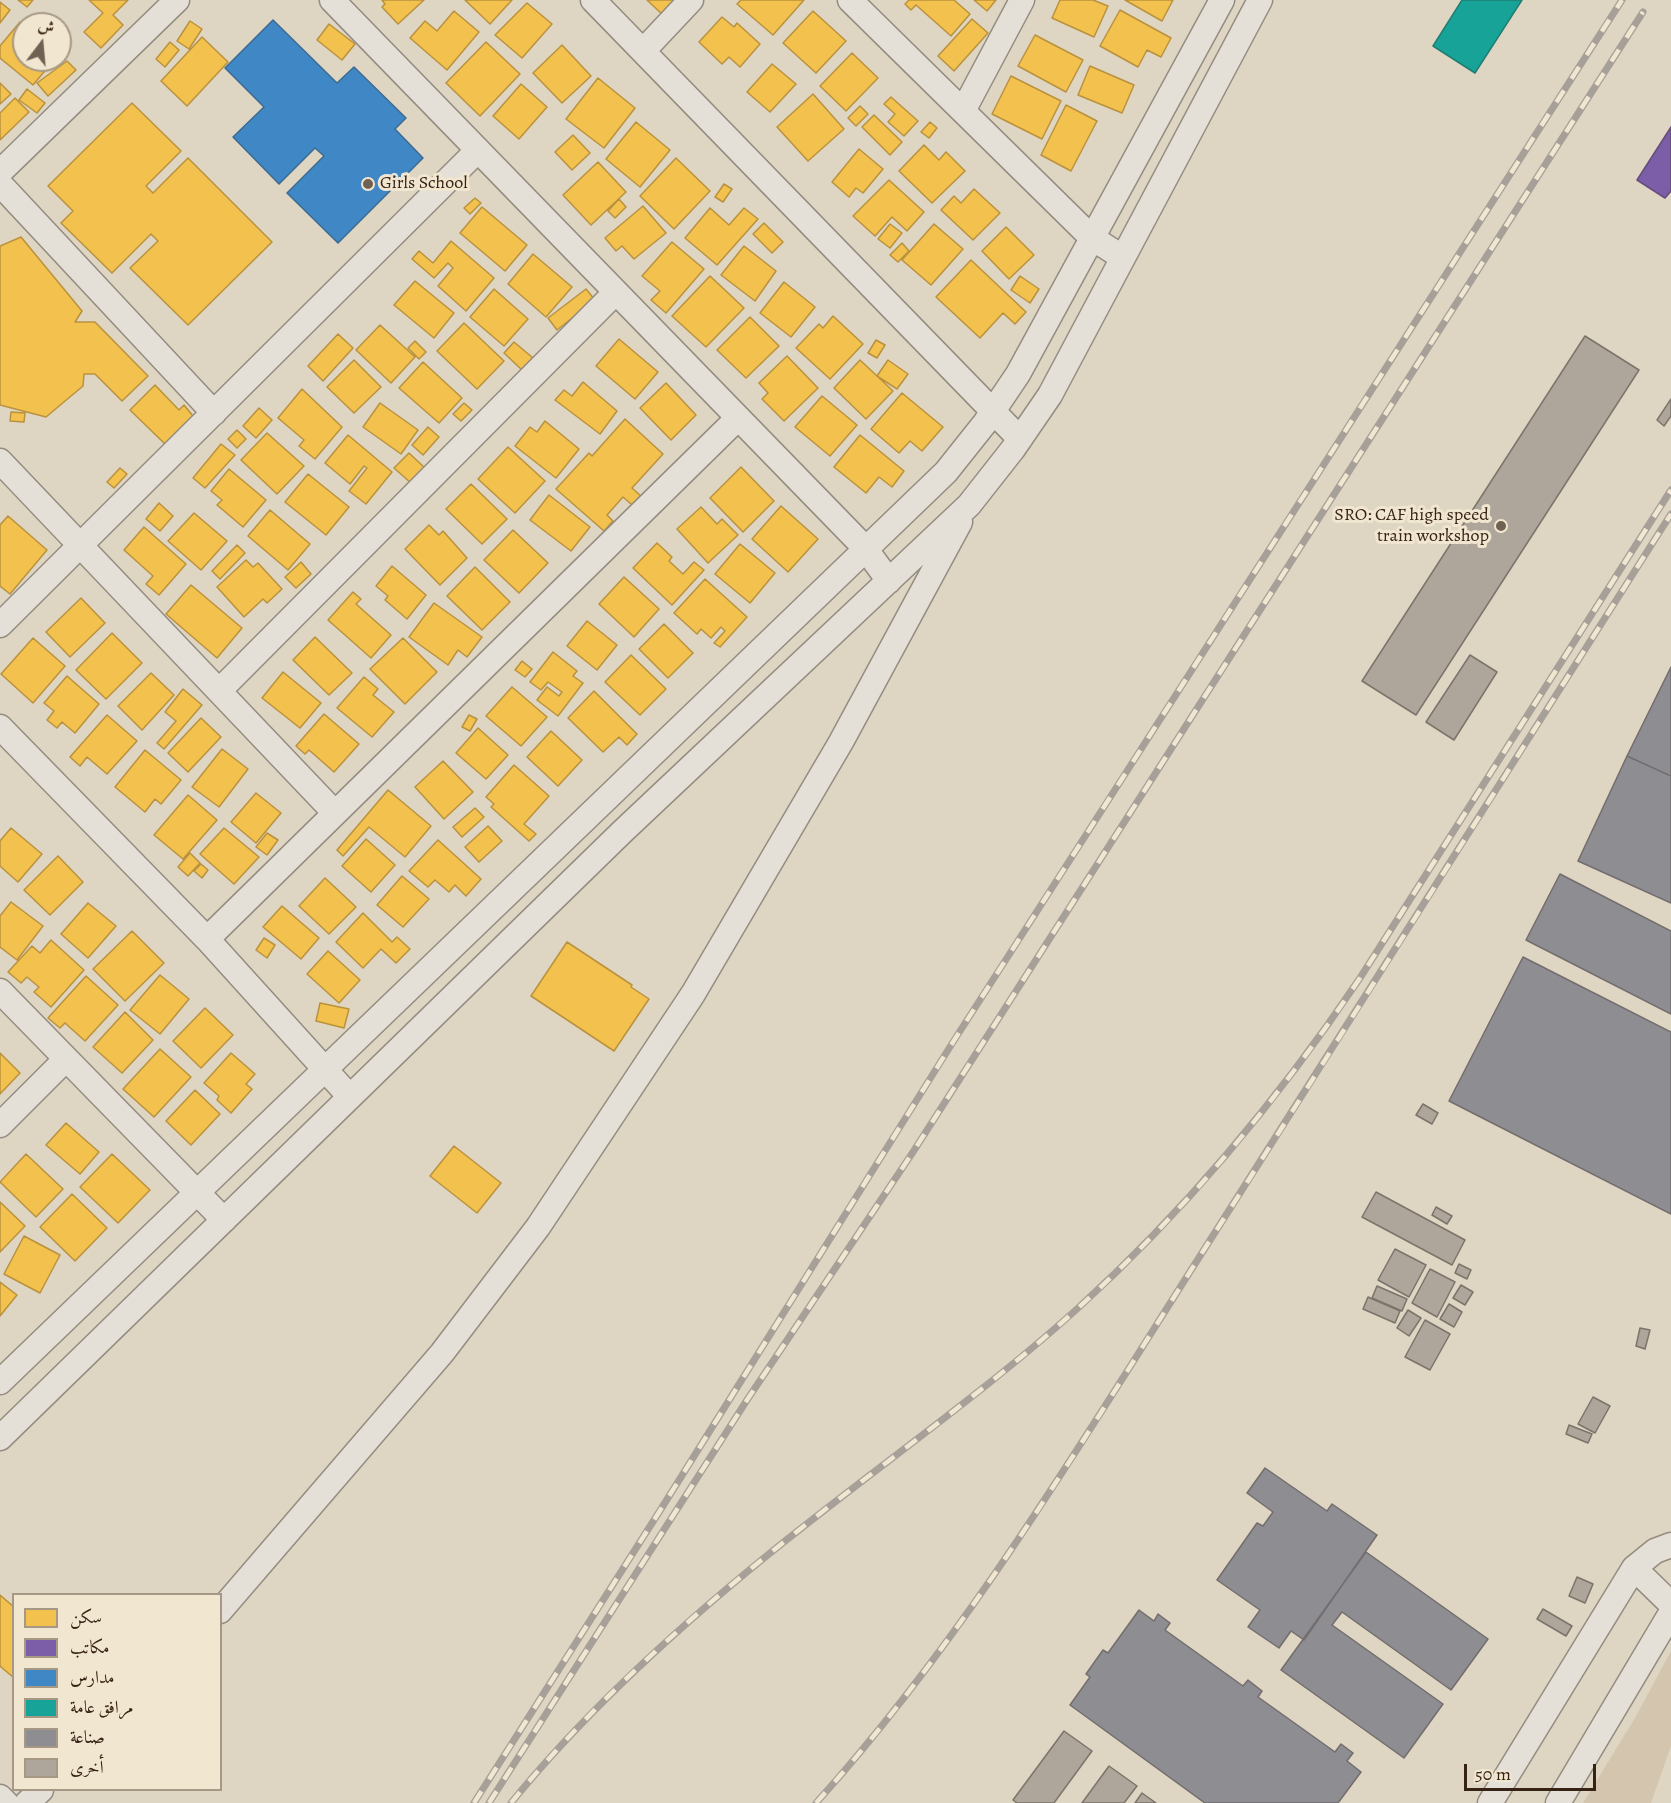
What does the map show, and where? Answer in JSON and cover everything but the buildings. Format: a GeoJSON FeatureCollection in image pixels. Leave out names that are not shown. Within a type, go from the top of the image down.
{"type":"FeatureCollection","features":[{"type":"Feature","properties":{"kind":"street"},"geometry":{"type":"LineString","coordinates":[[0,172],[177,0]]}},
{"type":"Feature","properties":{"kind":"street"},"geometry":{"type":"LineString","coordinates":[[332,0],[865,548],[889,581]]}},
{"type":"Feature","properties":{"kind":"street"},"geometry":{"type":"LineString","coordinates":[[592,0],[1020,439]]}},
{"type":"Feature","properties":{"kind":"street"},"geometry":{"type":"LineString","coordinates":[[643,51],[691,0]]}},
{"type":"Feature","properties":{"kind":"street"},"geometry":{"type":"LineString","coordinates":[[850,0],[1092,238],[1122,257]]}},
{"type":"Feature","properties":{"kind":"street"},"geometry":{"type":"LineString","coordinates":[[963,111],[1022,0]]}},
{"type":"Feature","properties":{"kind":"street"},"geometry":{"type":"LineString","coordinates":[[0,1382],[199,1193],[945,472],[994,410],[1018,374],[1222,0]]}},
{"type":"Feature","properties":{"kind":"street"},"geometry":{"type":"LineString","coordinates":[[0,1438],[622,832],[969,504],[1020,439],[1050,395],[1260,0]]}},
{"type":"Feature","properties":{"kind":"street"},"geometry":{"type":"LineString","coordinates":[[0,625],[478,150]]}},
{"type":"Feature","properties":{"kind":"street"},"geometry":{"type":"LineString","coordinates":[[0,184],[214,413]]}},
{"type":"Feature","properties":{"kind":"street"},"geometry":{"type":"LineString","coordinates":[[219,691],[616,292]]}},
{"type":"Feature","properties":{"kind":"street"},"geometry":{"type":"LineString","coordinates":[[207,939],[738,418]]}},
{"type":"Feature","properties":{"kind":"street"},"geometry":{"type":"LineString","coordinates":[[0,461],[335,813]]}},
{"type":"Feature","properties":{"kind":"street"},"geometry":{"type":"LineString","coordinates":[[222,1609],[442,1353],[538,1227],[705,974],[841,742],[969,504]]}},
{"type":"Feature","properties":{"kind":"street"},"geometry":{"type":"LineString","coordinates":[[0,727],[207,939],[350,1097]]}},
{"type":"Feature","properties":{"kind":"street"},"geometry":{"type":"LineString","coordinates":[[0,991],[224,1220]]}},
{"type":"Feature","properties":{"kind":"street"},"geometry":{"type":"LineString","coordinates":[[0,1125],[66,1059]]}},
{"type":"Feature","properties":{"kind":"street"},"geometry":{"type":"LineString","coordinates":[[1490,1803],[1634,1568],[1655,1551],[1671,1545]]}},
{"type":"Feature","properties":{"kind":"street"},"geometry":{"type":"LineString","coordinates":[[1634,1568],[1671,1604]]}},
{"type":"Feature","properties":{"kind":"street"},"geometry":{"type":"LineString","coordinates":[[1558,1803],[1671,1613]]}},
{"type":"Feature","properties":{"kind":"street"},"geometry":{"type":"LineString","coordinates":[[27,1803],[40,1791]]}},
{"type":"Feature","properties":{"kind":"street"},"geometry":{"type":"LineString","coordinates":[[0,1797],[6,1803]]}},
{"type":"Feature","properties":{"kind":"shaded area"},"geometry":{"type":"Polygon","coordinates":[[[1671,1651],[1671,1746],[1651,1803],[1583,1803],[1635,1718],[1671,1651]]]}},
{"type":"Feature","properties":{"kind":"railway"},"geometry":{"type":"LineString","coordinates":[[474,1803],[953,1042],[1622,0]]}},
{"type":"Feature","properties":{"kind":"railway"},"geometry":{"type":"LineString","coordinates":[[489,1803],[747,1400],[913,1152],[1643,12]]}},
{"type":"Feature","properties":{"kind":"railway"},"geometry":{"type":"LineString","coordinates":[[511,1803],[569,1737],[663,1644],[764,1558],[962,1405],[1039,1342],[1117,1271],[1193,1193],[1297,1067],[1360,978],[1671,490]]}},
{"type":"Feature","properties":{"kind":"railway"},"geometry":{"type":"LineString","coordinates":[[816,1803],[922,1674],[972,1607],[1019,1538],[1111,1397],[1671,514]]}},
{"type":"Feature","properties":{"kind":"place","name":"Girls School"},"geometry":{"type":"Point","coordinates":[368,184]}},
{"type":"Feature","properties":{"kind":"place","name":"SRO: CAF high speed train workshop"},"geometry":{"type":"Point","coordinates":[1501,526]}}]}
